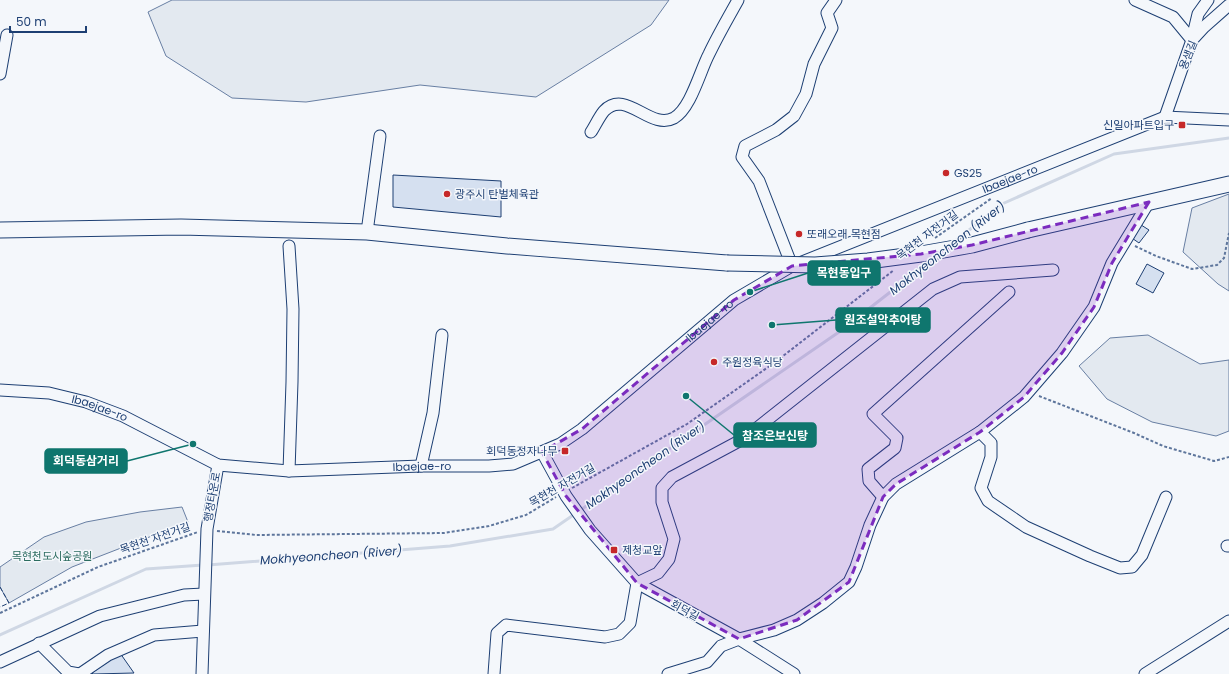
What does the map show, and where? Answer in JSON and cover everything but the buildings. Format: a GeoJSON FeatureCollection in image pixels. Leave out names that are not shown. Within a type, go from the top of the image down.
{"type":"FeatureCollection","features":[{"type":"Feature","properties":{"kind":"main road"},"geometry":{"type":"LineString","coordinates":[[0,230],[181,227],[367,232],[507,246],[727,263],[815,265],[868,261],[972,245],[1028,230],[1229,184]]}},
{"type":"Feature","properties":{"kind":"street"},"geometry":{"type":"LineString","coordinates":[[591,132],[604,111],[613,104],[627,105],[658,121],[674,118],[687,105],[709,54],[738,0]]}},
{"type":"Feature","properties":{"kind":"street"},"geometry":{"type":"LineString","coordinates":[[792,266],[758,181],[742,157],[745,146],[776,130],[794,116],[806,94],[814,64],[832,28],[827,14],[836,0]]}},
{"type":"Feature","properties":{"kind":"street"},"geometry":{"type":"LineString","coordinates":[[1135,0],[1173,17],[1192,40]]}},
{"type":"Feature","properties":{"kind":"street"},"geometry":{"type":"LineString","coordinates":[[1192,40],[1198,14],[1208,0]]}},
{"type":"Feature","properties":{"kind":"street","name":"용샘길"},"geometry":{"type":"LineString","coordinates":[[1166,117],[1192,40],[1229,5]]}},
{"type":"Feature","properties":{"kind":"street"},"geometry":{"type":"LineString","coordinates":[[0,74],[7,35]]}},
{"type":"Feature","properties":{"kind":"street","name":"Ibaejae-ro"},"geometry":{"type":"LineString","coordinates":[[0,390],[50,393],[86,402],[123,416],[218,465],[289,471],[421,466],[489,466],[513,464],[560,444],[582,429],[734,300],[792,266],[1166,117],[1229,120]]}},
{"type":"Feature","properties":{"kind":"street"},"geometry":{"type":"LineString","coordinates":[[367,232],[380,136]]}},
{"type":"Feature","properties":{"kind":"street"},"geometry":{"type":"LineString","coordinates":[[668,674],[707,662],[721,646],[739,639],[774,630],[797,620],[823,603],[849,582],[856,567],[870,525],[883,497],[896,484],[980,432],[1024,397],[1062,353],[1094,307],[1112,263],[1149,202]]}},
{"type":"Feature","properties":{"kind":"street"},"geometry":{"type":"LineString","coordinates":[[289,246],[293,309],[289,471]]}},
{"type":"Feature","properties":{"kind":"street"},"geometry":{"type":"LineString","coordinates":[[494,674],[497,633],[506,625],[605,637],[619,634],[630,622],[637,583],[658,573],[669,559],[674,539],[662,502],[662,488],[672,477],[743,439],[933,289],[960,277],[1053,270]]}},
{"type":"Feature","properties":{"kind":"street"},"geometry":{"type":"LineString","coordinates":[[883,497],[869,481],[868,469],[895,448],[897,438],[873,414],[1009,292]]}},
{"type":"Feature","properties":{"kind":"street"},"geometry":{"type":"LineString","coordinates":[[421,466],[433,413],[442,335]]}},
{"type":"Feature","properties":{"kind":"street"},"geometry":{"type":"LineString","coordinates":[[980,432],[991,443],[991,457],[981,488],[988,501],[1026,527],[1120,568],[1132,567],[1142,555],[1166,496]]}},
{"type":"Feature","properties":{"kind":"street","name":"회덕길"},"geometry":{"type":"LineString","coordinates":[[542,452],[565,494],[590,530],[637,583],[739,639],[794,674]]}},
{"type":"Feature","properties":{"kind":"street","name":"행정타운로"},"geometry":{"type":"LineString","coordinates":[[202,674],[207,529],[218,465]]}},
{"type":"Feature","properties":{"kind":"street"},"geometry":{"type":"LineString","coordinates":[[0,662],[100,616],[204,589]]}},
{"type":"Feature","properties":{"kind":"street"},"geometry":{"type":"LineString","coordinates":[[1145,674],[1229,621]]}},
{"type":"Feature","properties":{"kind":"street"},"geometry":{"type":"LineString","coordinates":[[39,643],[68,672],[80,674],[108,655],[154,636],[203,631]]}},
{"type":"Feature","properties":{"kind":"path","name":"목현천 자전거길"},"geometry":{"type":"LineString","coordinates":[[931,241],[963,217],[996,196]]}},
{"type":"Feature","properties":{"kind":"path"},"geometry":{"type":"LineString","coordinates":[[1125,242],[1192,270],[1217,265],[1224,258],[1229,234]]}},
{"type":"Feature","properties":{"kind":"path","name":"목현천 자전거길"},"geometry":{"type":"LineString","coordinates":[[0,613],[98,567],[207,529],[256,535],[444,533],[489,526],[526,515],[687,424],[774,363],[900,266]]}},
{"type":"Feature","properties":{"kind":"path"},"geometry":{"type":"LineString","coordinates":[[1028,392],[1134,433],[1163,446],[1214,461],[1229,457]]}},
{"type":"Feature","properties":{"kind":"highlighted area"},"geometry":{"type":"Polygon","coordinates":[[[1149,202],[1112,263],[1094,307],[1062,353],[1024,397],[980,432],[896,484],[883,497],[849,582],[797,620],[739,639],[637,583],[566,496],[542,452],[582,429],[734,300],[792,266],[921,254],[972,245],[1149,202]]]}},
{"type":"Feature","properties":{"kind":"green space"},"geometry":{"type":"Polygon","coordinates":[[[172,0],[669,0],[651,25],[536,97],[420,85],[306,102],[232,98],[166,56],[148,12],[172,0]]]}},
{"type":"Feature","properties":{"kind":"green space"},"geometry":{"type":"Polygon","coordinates":[[[1229,194],[1229,291],[1218,284],[1183,252],[1192,208],[1229,194]]]}},
{"type":"Feature","properties":{"kind":"green space"},"geometry":{"type":"Polygon","coordinates":[[[1148,335],[1200,364],[1229,360],[1229,431],[1216,436],[1152,422],[1107,399],[1079,366],[1110,338],[1148,335]]]}},
{"type":"Feature","properties":{"kind":"green space","name":"목현천도시숲공원"},"geometry":{"type":"Polygon","coordinates":[[[182,507],[188,522],[72,567],[9,603],[0,587],[0,567],[44,537],[86,522],[140,512],[182,507]]]}},
{"type":"Feature","properties":{"kind":"waterway","name":"Mokhyeoncheon (River)"},"geometry":{"type":"LineString","coordinates":[[954,242],[1002,204],[1114,154],[1229,138]]}},
{"type":"Feature","properties":{"kind":"waterway","name":"Mokhyeoncheon (River)"},"geometry":{"type":"LineString","coordinates":[[208,565],[450,546],[553,529],[839,332],[934,258]]}},
{"type":"Feature","properties":{"kind":"waterway","name":"Mokhyeoncheon (River)"},"geometry":{"type":"LineString","coordinates":[[0,635],[146,569],[203,565]]}},
{"type":"Feature","properties":{"kind":"fence"},"geometry":{"type":"LineString","coordinates":[[0,587],[9,603],[0,607]]}},
{"type":"Feature","properties":{"kind":"place","name":"신일아파트입구"},"geometry":{"type":"Point","coordinates":[1182,125]}},
{"type":"Feature","properties":{"kind":"place","name":"GS25"},"geometry":{"type":"Point","coordinates":[946,173]}},
{"type":"Feature","properties":{"kind":"place","name":"광주시 탄벌체육관"},"geometry":{"type":"Point","coordinates":[447,194]}},
{"type":"Feature","properties":{"kind":"place","name":"또래오래 목현점"},"geometry":{"type":"Point","coordinates":[799,234]}},
{"type":"Feature","properties":{"kind":"place","name":"목현동입구"},"geometry":{"type":"Point","coordinates":[750,292]}},
{"type":"Feature","properties":{"kind":"place","name":"원조설악추어탕"},"geometry":{"type":"Point","coordinates":[772,325]}},
{"type":"Feature","properties":{"kind":"place","name":"주원정육식당"},"geometry":{"type":"Point","coordinates":[714,362]}},
{"type":"Feature","properties":{"kind":"place","name":"참조은보신탕"},"geometry":{"type":"Point","coordinates":[686,396]}},
{"type":"Feature","properties":{"kind":"place","name":"회덕동삼거리"},"geometry":{"type":"Point","coordinates":[193,444]}},
{"type":"Feature","properties":{"kind":"place","name":"회덕동정자나무"},"geometry":{"type":"Point","coordinates":[565,451]}},
{"type":"Feature","properties":{"kind":"place","name":"제청교앞"},"geometry":{"type":"Point","coordinates":[614,550]}}]}
